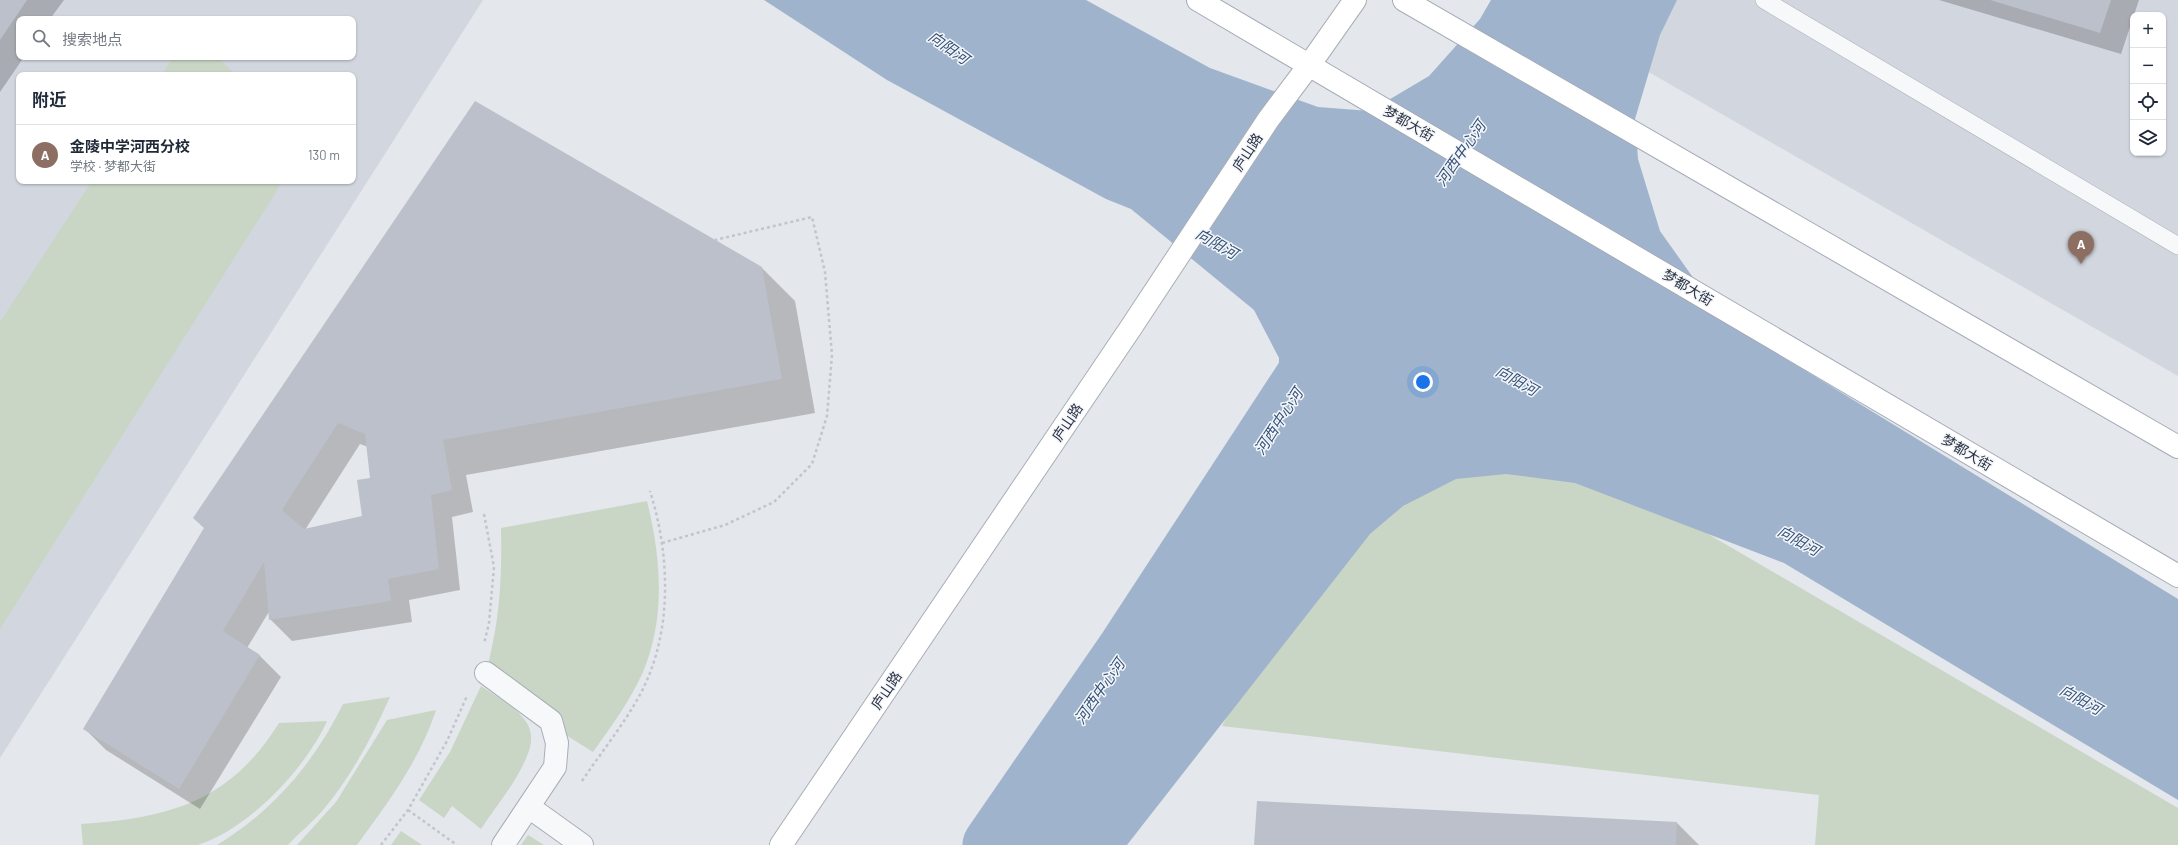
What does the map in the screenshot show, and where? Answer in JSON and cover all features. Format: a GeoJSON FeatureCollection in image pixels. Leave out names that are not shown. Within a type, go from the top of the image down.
{"type":"FeatureCollection","features":[{"type":"Feature","properties":{"kind":"main road","name":"梦都大街"},"geometry":{"type":"LineString","coordinates":[[1198,0],[1310,64],[1349,89],[1571,218],[2178,576]]}},
{"type":"Feature","properties":{"kind":"main road","name":"庐山路"},"geometry":{"type":"LineString","coordinates":[[781,845],[1130,329],[1268,120],[1355,0]]}},
{"type":"Feature","properties":{"kind":"main road"},"geometry":{"type":"LineString","coordinates":[[1407,2],[2178,447]]}},
{"type":"Feature","properties":{"kind":"street"},"geometry":{"type":"LineString","coordinates":[[486,673],[551,721],[557,743],[555,767],[503,845]]}},
{"type":"Feature","properties":{"kind":"street"},"geometry":{"type":"LineString","coordinates":[[529,807],[582,845]]}},
{"type":"Feature","properties":{"kind":"lane"},"geometry":{"type":"LineString","coordinates":[[1764,0],[2178,246]]}},
{"type":"Feature","properties":{"kind":"path"},"geometry":{"type":"LineString","coordinates":[[662,543],[725,525],[774,502],[812,464],[827,416],[832,355],[825,272],[812,217],[715,240]]}},
{"type":"Feature","properties":{"kind":"path"},"geometry":{"type":"LineString","coordinates":[[579,785],[637,700],[656,658],[664,605],[664,557],[650,491]]}},
{"type":"Feature","properties":{"kind":"path"},"geometry":{"type":"LineString","coordinates":[[482,651],[489,623],[494,567],[484,514]]}},
{"type":"Feature","properties":{"kind":"path"},"geometry":{"type":"LineString","coordinates":[[381,845],[408,810],[447,740],[468,692]]}},
{"type":"Feature","properties":{"kind":"path"},"geometry":{"type":"LineString","coordinates":[[408,810],[457,845]]}},
{"type":"Feature","properties":{"kind":"shaded area"},"geometry":{"type":"Polygon","coordinates":[[[0,0],[483,0],[0,758],[0,0]]]}},
{"type":"Feature","properties":{"kind":"shaded area"},"geometry":{"type":"Polygon","coordinates":[[[1632,0],[2178,0],[2178,376],[1600,44],[1632,0]]]}},
{"type":"Feature","properties":{"kind":"green space"},"geometry":{"type":"Polygon","coordinates":[[[171,60],[220,60],[233,72],[164,72],[171,60]]]}},
{"type":"Feature","properties":{"kind":"green space"},"geometry":{"type":"Polygon","coordinates":[[[90,184],[281,184],[0,629],[0,322],[90,184]]]}},
{"type":"Feature","properties":{"kind":"green space"},"geometry":{"type":"Polygon","coordinates":[[[1487,405],[2178,808],[2178,845],[1815,845],[1819,795],[1222,726],[1379,430],[1487,405]]]}},
{"type":"Feature","properties":{"kind":"green space"},"geometry":{"type":"Polygon","coordinates":[[[647,501],[656,544],[658,565],[659,587],[655,630],[650,651],[638,683],[620,714],[593,752],[566,735],[488,665],[498,613],[501,564],[501,528],[647,501]]]}},
{"type":"Feature","properties":{"kind":"green space"},"geometry":{"type":"Polygon","coordinates":[[[481,686],[507,703],[519,713],[528,725],[531,744],[520,772],[481,829],[452,806],[444,818],[419,800],[450,752],[481,686]]]}},
{"type":"Feature","properties":{"kind":"green space"},"geometry":{"type":"Polygon","coordinates":[[[390,697],[368,742],[343,784],[319,815],[288,845],[217,845],[256,817],[290,784],[319,746],[332,726],[343,704],[390,697]]]}},
{"type":"Feature","properties":{"kind":"green space"},"geometry":{"type":"Polygon","coordinates":[[[436,710],[412,764],[402,781],[357,845],[297,845],[336,802],[387,720],[436,710]]]}},
{"type":"Feature","properties":{"kind":"green space"},"geometry":{"type":"Polygon","coordinates":[[[327,721],[318,739],[305,758],[274,795],[237,825],[217,837],[198,845],[83,845],[81,824],[142,817],[169,810],[195,801],[218,788],[240,771],[260,750],[279,723],[327,721]]]}},
{"type":"Feature","properties":{"kind":"green space"},"geometry":{"type":"Polygon","coordinates":[[[401,831],[422,845],[391,845],[401,831]]]}},
{"type":"Feature","properties":{"kind":"green space"},"geometry":{"type":"Polygon","coordinates":[[[528,835],[544,845],[521,845],[528,835]]]}},
{"type":"Feature","properties":{"kind":"water","name":"向阳河"},"geometry":{"type":"Polygon","coordinates":[[[764,0],[1086,0],[1210,68],[1318,107],[1370,111],[1429,76],[1480,19],[1491,0],[1677,0],[1660,35],[1635,119],[1638,159],[1660,231],[1714,307],[1736,328],[2178,599],[2178,800],[1784,563],[1575,483],[1506,474],[1456,479],[1403,506],[1370,534],[1127,845],[969,845],[1244,506],[1278,434],[1279,358],[1254,310],[1131,209],[1106,199],[887,80],[764,0]]]}},
{"type":"Feature","properties":{"kind":"building"},"geometry":{"type":"Polygon","coordinates":[[[0,0],[27,0],[16,16],[0,40],[0,0]]]}},
{"type":"Feature","properties":{"kind":"building"},"geometry":{"type":"Polygon","coordinates":[[[1990,0],[2111,0],[2100,33],[1990,0]]]}},
{"type":"Feature","properties":{"kind":"building"},"geometry":{"type":"Polygon","coordinates":[[[475,101],[762,267],[782,379],[443,440],[452,490],[431,495],[439,569],[388,579],[391,601],[269,620],[264,562],[223,631],[260,655],[179,789],[83,729],[204,528],[193,518],[475,101]],[[338,423],[282,510],[304,529],[362,516],[357,480],[370,478],[365,434],[338,423]]]}},
{"type":"Feature","properties":{"kind":"building"},"geometry":{"type":"Polygon","coordinates":[[[1257,801],[1677,822],[1676,845],[1254,845],[1257,801]]]}},
{"type":"Feature","properties":{"kind":"waterway","name":"河西中心河"},"geometry":{"type":"LineString","coordinates":[[993,845],[1129,648],[1325,348]]}},
{"type":"Feature","properties":{"kind":"place","name":"金陵中学河西分校"},"geometry":{"type":"Point","coordinates":[2081,264]}}]}
